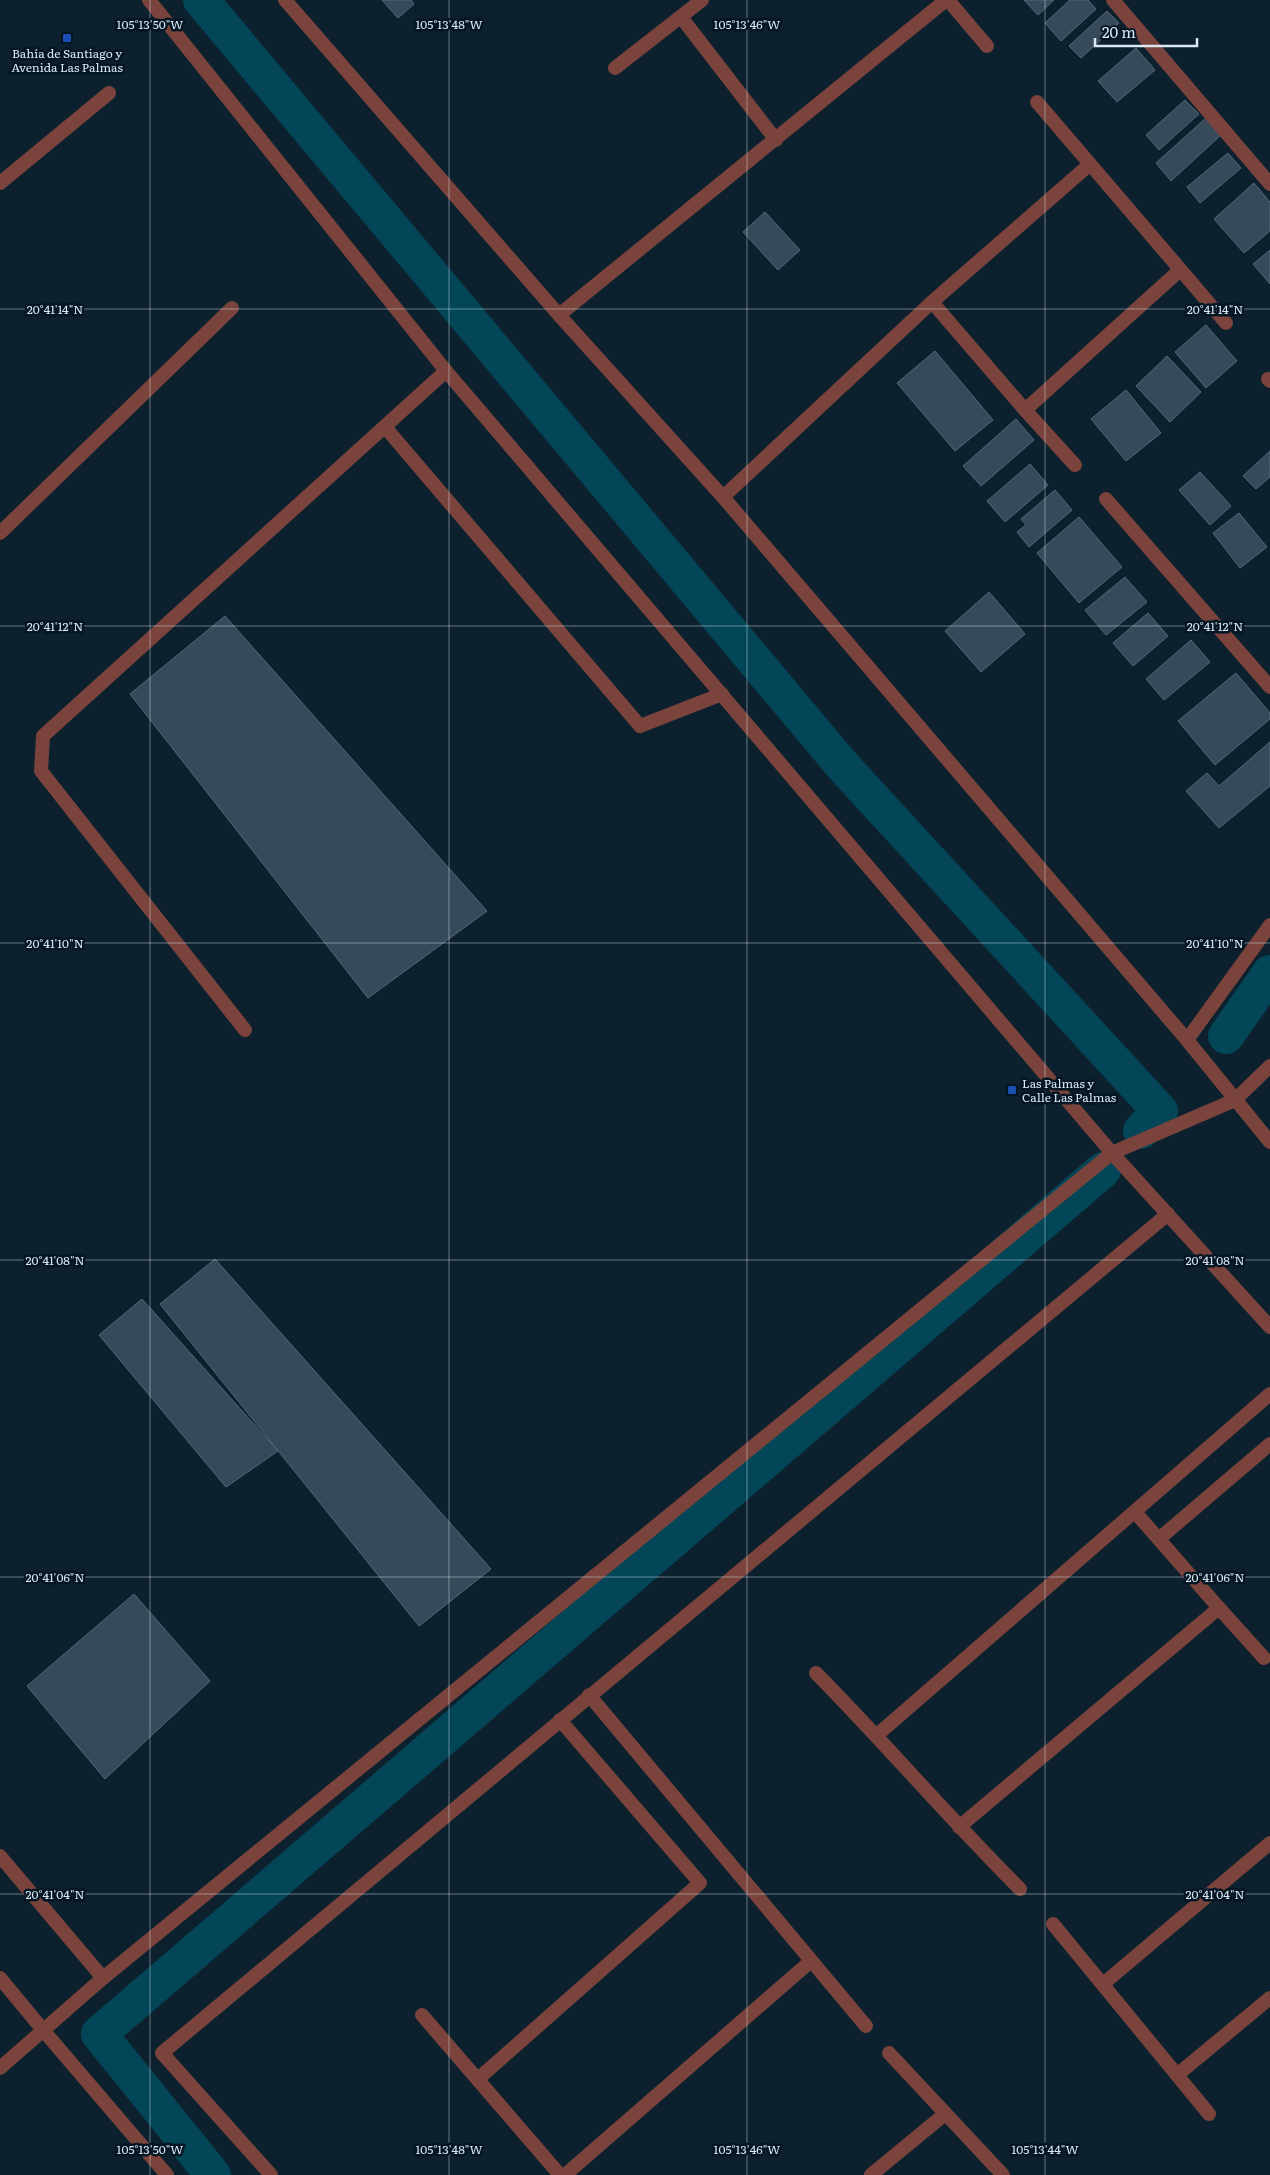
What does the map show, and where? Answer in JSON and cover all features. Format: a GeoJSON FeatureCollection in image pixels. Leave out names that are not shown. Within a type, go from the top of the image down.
{"type":"FeatureCollection","features":[{"type":"Feature","properties":{"kind":"street"},"geometry":{"type":"LineString","coordinates":[[149,0],[446,370],[1112,1153],[1270,1327]]}},
{"type":"Feature","properties":{"kind":"street"},"geometry":{"type":"LineString","coordinates":[[285,0],[559,315],[724,497],[1187,1040],[1270,1142]]}},
{"type":"Feature","properties":{"kind":"street"},"geometry":{"type":"LineString","coordinates":[[615,68],[702,0]]}},
{"type":"Feature","properties":{"kind":"street"},"geometry":{"type":"LineString","coordinates":[[559,315],[947,0],[987,46]]}},
{"type":"Feature","properties":{"kind":"street"},"geometry":{"type":"LineString","coordinates":[[1113,0],[1270,184]]}},
{"type":"Feature","properties":{"kind":"street"},"geometry":{"type":"LineString","coordinates":[[681,17],[776,140]]}},
{"type":"Feature","properties":{"kind":"street"},"geometry":{"type":"LineString","coordinates":[[0,183],[109,93]]}},
{"type":"Feature","properties":{"kind":"street"},"geometry":{"type":"LineString","coordinates":[[1037,102],[1226,323]]}},
{"type":"Feature","properties":{"kind":"street"},"geometry":{"type":"LineString","coordinates":[[724,497],[932,302],[1089,164]]}},
{"type":"Feature","properties":{"kind":"street"},"geometry":{"type":"LineString","coordinates":[[1025,410],[1180,270]]}},
{"type":"Feature","properties":{"kind":"street"},"geometry":{"type":"LineString","coordinates":[[932,302],[1075,465]]}},
{"type":"Feature","properties":{"kind":"street"},"geometry":{"type":"LineString","coordinates":[[0,533],[232,308]]}},
{"type":"Feature","properties":{"kind":"street"},"geometry":{"type":"LineString","coordinates":[[245,1030],[40,771],[43,736],[446,370]]}},
{"type":"Feature","properties":{"kind":"street"},"geometry":{"type":"LineString","coordinates":[[385,427],[640,726],[722,694]]}},
{"type":"Feature","properties":{"kind":"street"},"geometry":{"type":"LineString","coordinates":[[1106,499],[1270,688]]}},
{"type":"Feature","properties":{"kind":"street"},"geometry":{"type":"LineString","coordinates":[[1187,1040],[1270,925]]}},
{"type":"Feature","properties":{"kind":"street"},"geometry":{"type":"LineString","coordinates":[[0,2068],[103,1978],[1112,1153],[1235,1100],[1270,1066]]}},
{"type":"Feature","properties":{"kind":"street"},"geometry":{"type":"LineString","coordinates":[[271,2175],[162,2053],[1168,1214]]}},
{"type":"Feature","properties":{"kind":"street"},"geometry":{"type":"LineString","coordinates":[[877,1735],[1270,1394]]}},
{"type":"Feature","properties":{"kind":"street"},"geometry":{"type":"LineString","coordinates":[[1160,1538],[1270,1444]]}},
{"type":"Feature","properties":{"kind":"street"},"geometry":{"type":"LineString","coordinates":[[1135,1512],[1160,1538],[1264,1658]]}},
{"type":"Feature","properties":{"kind":"street"},"geometry":{"type":"LineString","coordinates":[[959,1827],[1219,1608]]}},
{"type":"Feature","properties":{"kind":"street"},"geometry":{"type":"LineString","coordinates":[[816,1672],[877,1735],[959,1827],[1020,1889]]}},
{"type":"Feature","properties":{"kind":"street"},"geometry":{"type":"LineString","coordinates":[[589,1695],[866,2026]]}},
{"type":"Feature","properties":{"kind":"street"},"geometry":{"type":"LineString","coordinates":[[478,2079],[700,1882],[560,1720]]}},
{"type":"Feature","properties":{"kind":"street"},"geometry":{"type":"LineString","coordinates":[[1103,1984],[1270,1842]]}},
{"type":"Feature","properties":{"kind":"street"},"geometry":{"type":"LineString","coordinates":[[0,1856],[103,1978]]}},
{"type":"Feature","properties":{"kind":"street"},"geometry":{"type":"LineString","coordinates":[[1053,1924],[1209,2114]]}},
{"type":"Feature","properties":{"kind":"street"},"geometry":{"type":"LineString","coordinates":[[565,2175],[811,1961]]}},
{"type":"Feature","properties":{"kind":"street"},"geometry":{"type":"LineString","coordinates":[[0,1978],[166,2175]]}},
{"type":"Feature","properties":{"kind":"street"},"geometry":{"type":"LineString","coordinates":[[1177,2075],[1270,1998]]}},
{"type":"Feature","properties":{"kind":"street"},"geometry":{"type":"LineString","coordinates":[[422,2016],[560,2175]]}},
{"type":"Feature","properties":{"kind":"street"},"geometry":{"type":"LineString","coordinates":[[889,2053],[1003,2175]]}},
{"type":"Feature","properties":{"kind":"street"},"geometry":{"type":"LineString","coordinates":[[871,2175],[945,2114]]}},
{"type":"Feature","properties":{"kind":"building"},"geometry":{"type":"Polygon","coordinates":[[[382,0],[411,0],[414,4],[398,18],[382,0]]]}},
{"type":"Feature","properties":{"kind":"building"},"geometry":{"type":"Polygon","coordinates":[[[1024,0],[1054,0],[1038,15],[1024,0]]]}},
{"type":"Feature","properties":{"kind":"building"},"geometry":{"type":"Polygon","coordinates":[[[1070,0],[1088,0],[1096,9],[1061,41],[1045,23],[1070,0]]]}},
{"type":"Feature","properties":{"kind":"building"},"geometry":{"type":"Polygon","coordinates":[[[1107,11],[1119,23],[1081,58],[1069,46],[1107,11]]]}},
{"type":"Feature","properties":{"kind":"building"},"geometry":{"type":"Polygon","coordinates":[[[1136,48],[1155,70],[1117,102],[1098,81],[1136,48]]]}},
{"type":"Feature","properties":{"kind":"building"},"geometry":{"type":"Polygon","coordinates":[[[1185,100],[1199,114],[1159,150],[1146,135],[1185,100]]]}},
{"type":"Feature","properties":{"kind":"building"},"geometry":{"type":"Polygon","coordinates":[[[1207,117],[1222,134],[1171,181],[1156,163],[1207,117]]]}},
{"type":"Feature","properties":{"kind":"building"},"geometry":{"type":"Polygon","coordinates":[[[1228,153],[1241,168],[1200,203],[1187,187],[1228,153]]]}},
{"type":"Feature","properties":{"kind":"building"},"geometry":{"type":"Polygon","coordinates":[[[1254,183],[1270,202],[1270,231],[1244,253],[1214,219],[1254,183]]]}},
{"type":"Feature","properties":{"kind":"building"},"geometry":{"type":"Polygon","coordinates":[[[765,212],[800,250],[778,270],[743,232],[765,212]]]}},
{"type":"Feature","properties":{"kind":"building"},"geometry":{"type":"Polygon","coordinates":[[[1270,250],[1270,284],[1253,264],[1270,250]]]}},
{"type":"Feature","properties":{"kind":"building"},"geometry":{"type":"Polygon","coordinates":[[[1206,325],[1237,361],[1206,388],[1175,352],[1206,325]]]}},
{"type":"Feature","properties":{"kind":"building"},"geometry":{"type":"Polygon","coordinates":[[[935,351],[993,420],[955,451],[897,383],[935,351]]]}},
{"type":"Feature","properties":{"kind":"building"},"geometry":{"type":"Polygon","coordinates":[[[1167,356],[1201,392],[1170,422],[1136,386],[1167,356]]]}},
{"type":"Feature","properties":{"kind":"building"},"geometry":{"type":"Polygon","coordinates":[[[1126,390],[1161,433],[1126,461],[1091,419],[1126,390]]]}},
{"type":"Feature","properties":{"kind":"building"},"geometry":{"type":"Polygon","coordinates":[[[1016,419],[1034,440],[981,486],[963,466],[1016,419]]]}},
{"type":"Feature","properties":{"kind":"building"},"geometry":{"type":"Polygon","coordinates":[[[1270,451],[1270,477],[1256,489],[1243,476],[1270,451]]]}},
{"type":"Feature","properties":{"kind":"building"},"geometry":{"type":"Polygon","coordinates":[[[1030,464],[1048,485],[1005,522],[987,501],[1030,464]]]}},
{"type":"Feature","properties":{"kind":"building"},"geometry":{"type":"Polygon","coordinates":[[[1200,472],[1231,506],[1210,525],[1179,490],[1200,472]]]}},
{"type":"Feature","properties":{"kind":"building"},"geometry":{"type":"Polygon","coordinates":[[[1055,490],[1072,510],[1029,547],[1017,532],[1026,525],[1021,519],[1055,490]]]}},
{"type":"Feature","properties":{"kind":"building"},"geometry":{"type":"Polygon","coordinates":[[[1239,513],[1267,547],[1240,568],[1213,533],[1239,513]]]}},
{"type":"Feature","properties":{"kind":"building"},"geometry":{"type":"Polygon","coordinates":[[[1079,517],[1122,567],[1079,603],[1037,553],[1079,517]]]}},
{"type":"Feature","properties":{"kind":"building"},"geometry":{"type":"Polygon","coordinates":[[[1125,577],[1147,602],[1106,635],[1085,610],[1125,577]]]}},
{"type":"Feature","properties":{"kind":"building"},"geometry":{"type":"Polygon","coordinates":[[[989,592],[1025,634],[981,672],[945,631],[989,592]]]}},
{"type":"Feature","properties":{"kind":"building"},"geometry":{"type":"Polygon","coordinates":[[[1148,613],[1168,636],[1133,666],[1113,643],[1148,613]]]}},
{"type":"Feature","properties":{"kind":"building"},"geometry":{"type":"Polygon","coordinates":[[[225,616],[487,911],[368,998],[130,694],[225,616]]]}},
{"type":"Feature","properties":{"kind":"building"},"geometry":{"type":"Polygon","coordinates":[[[1191,640],[1210,662],[1164,700],[1146,679],[1191,640]]]}},
{"type":"Feature","properties":{"kind":"building"},"geometry":{"type":"Polygon","coordinates":[[[1236,673],[1270,713],[1270,719],[1215,765],[1178,721],[1236,673]]]}},
{"type":"Feature","properties":{"kind":"building"},"geometry":{"type":"Polygon","coordinates":[[[1270,742],[1270,786],[1219,828],[1186,791],[1207,773],[1219,786],[1270,742]]]}},
{"type":"Feature","properties":{"kind":"building"},"geometry":{"type":"Polygon","coordinates":[[[215,1259],[491,1569],[419,1626],[160,1304],[215,1259]]]}},
{"type":"Feature","properties":{"kind":"building"},"geometry":{"type":"Polygon","coordinates":[[[142,1299],[278,1451],[226,1487],[99,1335],[142,1299]]]}},
{"type":"Feature","properties":{"kind":"building"},"geometry":{"type":"Polygon","coordinates":[[[134,1594],[210,1681],[105,1779],[27,1686],[134,1594]]]}},
{"type":"Feature","properties":{"kind":"waterway"},"geometry":{"type":"LineString","coordinates":[[201,0],[842,765],[1160,1111],[1141,1131]]}},
{"type":"Feature","properties":{"kind":"waterway"},"geometry":{"type":"LineString","coordinates":[[1226,1036],[1270,973]]}},
{"type":"Feature","properties":{"kind":"waterway"},"geometry":{"type":"LineString","coordinates":[[213,2175],[99,2034],[1103,1170]]}},
{"type":"Feature","properties":{"kind":"place","name":"Bahía de Santiago y Avenida Las Palmas"},"geometry":{"type":"Point","coordinates":[67,38]}},
{"type":"Feature","properties":{"kind":"place","name":"Las Palmas y Calle Las Palmas"},"geometry":{"type":"Point","coordinates":[1012,1090]}}]}
